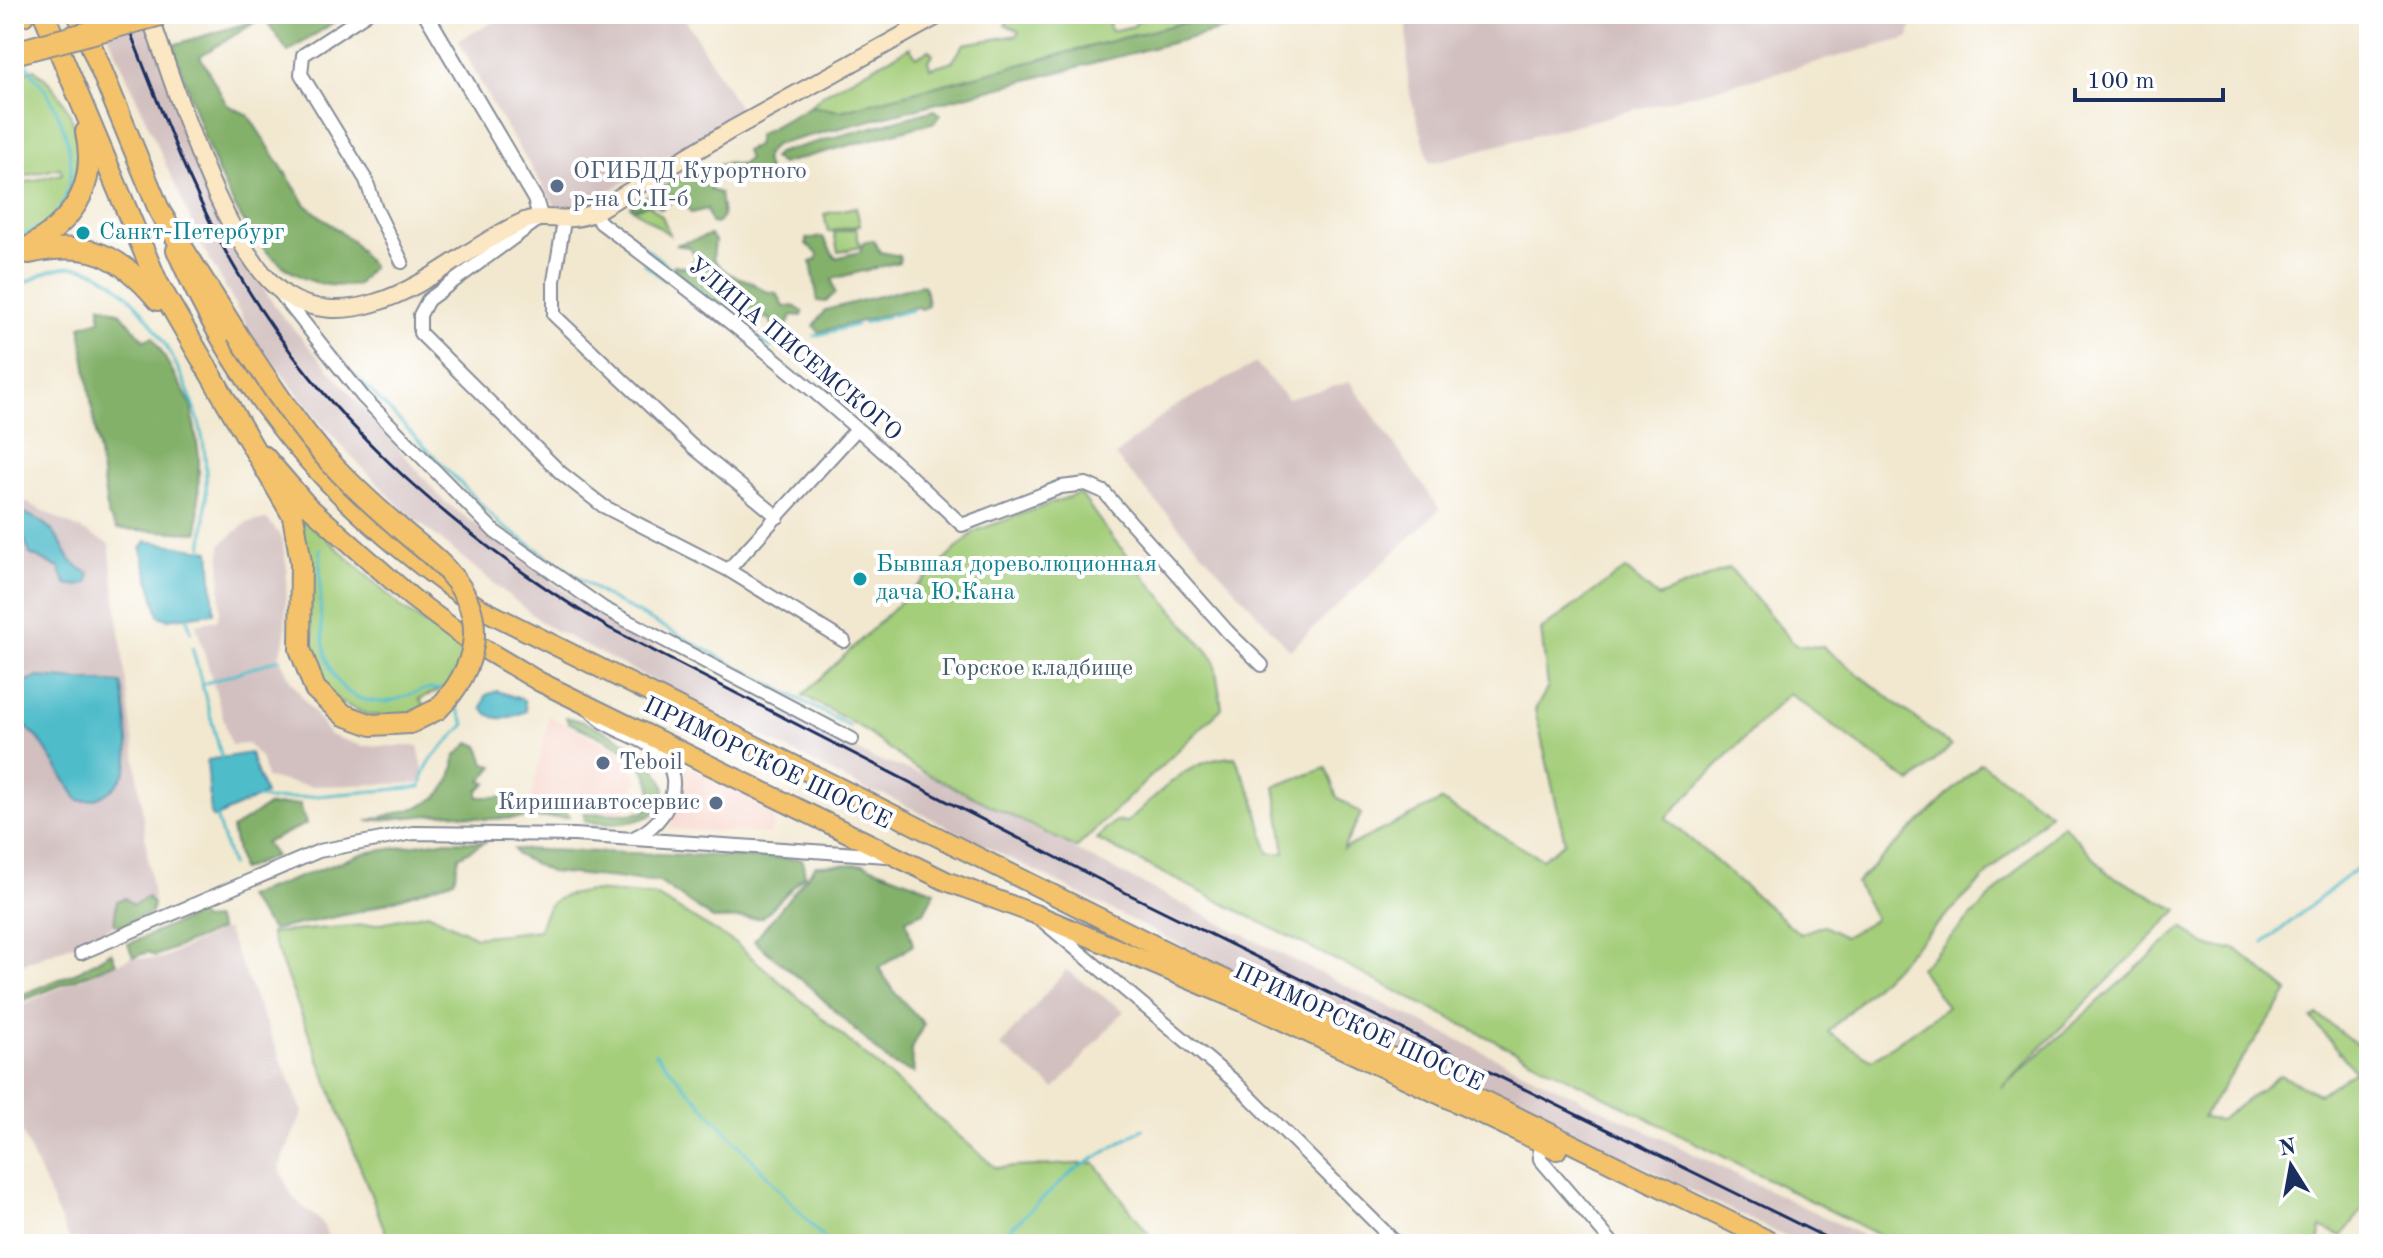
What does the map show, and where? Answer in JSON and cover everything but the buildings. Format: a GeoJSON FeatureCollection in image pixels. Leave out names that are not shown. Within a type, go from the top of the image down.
{"type":"FeatureCollection","features":[{"type":"Feature","properties":{"kind":"highway"},"geometry":{"type":"LineString","coordinates":[[14,16],[23,14]]}},
{"type":"Feature","properties":{"kind":"highway","name":"ПРИМОРСКОЕ ШОССЕ"},"geometry":{"type":"LineString","coordinates":[[44,14],[126,214],[177,321],[250,439]]}},
{"type":"Feature","properties":{"kind":"highway","name":"ПРИМОРСКОЕ ШОССЕ"},"geometry":{"type":"LineString","coordinates":[[78,14],[160,212]]}},
{"type":"Feature","properties":{"kind":"highway"},"geometry":{"type":"LineString","coordinates":[[14,53],[161,14]]}},
{"type":"Feature","properties":{"kind":"highway"},"geometry":{"type":"LineString","coordinates":[[14,256],[61,226],[74,211],[81,193],[87,139],[76,93]]}},
{"type":"Feature","properties":{"kind":"highway"},"geometry":{"type":"LineString","coordinates":[[160,212],[286,409],[331,463],[442,566],[463,592],[475,632],[470,662],[464,678],[438,709],[410,723],[372,725],[344,715],[315,689],[300,649],[301,562],[293,516],[250,439]]}},
{"type":"Feature","properties":{"kind":"highway"},"geometry":{"type":"LineString","coordinates":[[14,256],[63,247],[97,251],[128,270],[177,321]]}},
{"type":"Feature","properties":{"kind":"main road"},"geometry":{"type":"LineString","coordinates":[[149,14],[215,188],[238,236],[275,285],[300,302],[326,309],[355,308],[388,298],[525,220],[564,221],[593,213],[731,130],[941,14]]}},
{"type":"Feature","properties":{"kind":"main road","name":"ПРИМОРСКОЕ ШОССЕ"},"geometry":{"type":"LineString","coordinates":[[160,212],[196,295],[265,409],[316,473],[420,566],[480,608],[966,853],[1776,1244]]}},
{"type":"Feature","properties":{"kind":"main road","name":"ПРИМОРСКОЕ ШОССЕ"},"geometry":{"type":"LineString","coordinates":[[250,439],[308,506],[411,597],[467,639],[586,705],[946,881],[1035,914],[1243,1002],[1749,1244]]}},
{"type":"Feature","properties":{"kind":"main road"},"geometry":{"type":"LineString","coordinates":[[946,881],[958,881],[967,876],[971,862],[966,853]]}},
{"type":"Feature","properties":{"kind":"street"},"geometry":{"type":"LineString","coordinates":[[366,14],[303,55],[301,74],[366,180],[376,209],[402,262]]}},
{"type":"Feature","properties":{"kind":"street"},"geometry":{"type":"LineString","coordinates":[[426,14],[535,199],[541,219],[428,300],[420,315],[420,333],[561,473],[603,506],[728,570],[844,641]]}},
{"type":"Feature","properties":{"kind":"street","name":"УЛИЦА ПИСЕМСКОГО"},"geometry":{"type":"LineString","coordinates":[[593,213],[601,223],[686,286],[856,430],[962,525],[1061,487],[1086,484],[1104,492],[1228,632],[1262,665]]}},
{"type":"Feature","properties":{"kind":"street"},"geometry":{"type":"LineString","coordinates":[[564,221],[554,281],[554,315],[692,446],[778,517]]}},
{"type":"Feature","properties":{"kind":"street"},"geometry":{"type":"LineString","coordinates":[[275,285],[363,397],[495,532],[603,608],[852,739]]}},
{"type":"Feature","properties":{"kind":"street"},"geometry":{"type":"LineString","coordinates":[[310,331],[310,318],[316,311],[326,309]]}},
{"type":"Feature","properties":{"kind":"street"},"geometry":{"type":"LineString","coordinates":[[728,570],[856,430]]}},
{"type":"Feature","properties":{"kind":"street"},"geometry":{"type":"LineString","coordinates":[[586,705],[603,724],[656,750],[672,777],[670,807],[650,831],[633,838]]}},
{"type":"Feature","properties":{"kind":"street"},"geometry":{"type":"LineString","coordinates":[[81,953],[319,851],[347,843],[424,833],[633,838],[799,847],[898,857]]}},
{"type":"Feature","properties":{"kind":"street"},"geometry":{"type":"LineString","coordinates":[[1035,914],[1048,929],[1190,1041],[1234,1081],[1397,1244]]}},
{"type":"Feature","properties":{"kind":"street"},"geometry":{"type":"LineString","coordinates":[[1539,1141],[1540,1159],[1613,1244]]}},
{"type":"Feature","properties":{"kind":"shaded area"},"geometry":{"type":"Polygon","coordinates":[[[99,14],[144,14],[236,248],[279,312],[444,501],[605,621],[874,759],[934,778],[1291,959],[1880,1244],[1800,1244],[1479,1086],[1200,955],[885,795],[866,790],[545,625],[399,506],[323,426],[256,341],[203,248],[99,14]]]}},
{"type":"Feature","properties":{"kind":"shaded area"},"geometry":{"type":"Polygon","coordinates":[[[510,14],[689,14],[684,17],[742,113],[613,189],[558,210],[497,113],[458,40],[510,14]]]}},
{"type":"Feature","properties":{"kind":"shaded area"},"geometry":{"type":"Polygon","coordinates":[[[1407,14],[1909,14],[1912,25],[1909,38],[1430,163],[1408,88],[1407,14]]]}},
{"type":"Feature","properties":{"kind":"shaded area"},"geometry":{"type":"Polygon","coordinates":[[[1256,363],[1287,399],[1350,382],[1440,509],[1290,650],[1115,456],[1170,409],[1256,363]]]}},
{"type":"Feature","properties":{"kind":"shaded area"},"geometry":{"type":"Polygon","coordinates":[[[14,496],[109,544],[154,907],[77,943],[14,967],[14,496]]]}},
{"type":"Feature","properties":{"kind":"shaded area"},"geometry":{"type":"Polygon","coordinates":[[[267,519],[281,536],[287,568],[285,640],[279,656],[291,681],[330,735],[362,746],[418,746],[426,783],[310,786],[266,778],[262,760],[248,744],[231,745],[196,624],[217,620],[220,611],[221,544],[246,523],[267,519]]]}},
{"type":"Feature","properties":{"kind":"shaded area"},"geometry":{"type":"Polygon","coordinates":[[[549,716],[617,750],[638,780],[622,812],[530,805],[549,716]]]}},
{"type":"Feature","properties":{"kind":"shaded area"},"geometry":{"type":"Polygon","coordinates":[[[684,764],[776,803],[771,834],[670,829],[684,764]]]}},
{"type":"Feature","properties":{"kind":"shaded area"},"geometry":{"type":"Polygon","coordinates":[[[226,929],[303,1112],[279,1167],[292,1197],[322,1222],[331,1244],[71,1244],[14,1114],[14,1008],[130,958],[160,959],[226,929]]]}},
{"type":"Feature","properties":{"kind":"shaded area"},"geometry":{"type":"Polygon","coordinates":[[[1066,970],[1124,1011],[1055,1089],[1000,1046],[1066,970]]]}},
{"type":"Feature","properties":{"kind":"green space"},"geometry":{"type":"Polygon","coordinates":[[[1118,14],[1109,23],[1111,31],[1134,26],[1142,14],[1217,14],[840,111],[811,106],[822,95],[910,47],[916,57],[929,50],[933,54],[928,60],[930,68],[953,61],[964,44],[1018,35],[1019,31],[1005,25],[1010,17],[1118,14]]]}},
{"type":"Feature","properties":{"kind":"green space"},"geometry":{"type":"Polygon","coordinates":[[[1217,14],[1284,14],[774,145],[764,158],[768,170],[754,173],[752,182],[705,170],[726,163],[741,165],[748,159],[745,151],[756,146],[758,135],[811,106],[840,111],[1217,14]]]}},
{"type":"Feature","properties":{"kind":"green space"},"geometry":{"type":"Polygon","coordinates":[[[299,15],[329,17],[333,23],[288,52],[266,20],[299,15]]]}},
{"type":"Feature","properties":{"kind":"green space"},"geometry":{"type":"Polygon","coordinates":[[[261,19],[200,56],[227,105],[248,115],[306,205],[352,241],[372,267],[357,285],[317,283],[283,266],[256,239],[233,203],[198,121],[173,45],[261,19]]]}},
{"type":"Feature","properties":{"kind":"green space"},"geometry":{"type":"Polygon","coordinates":[[[34,69],[65,104],[78,145],[77,167],[73,188],[48,227],[14,244],[14,185],[62,174],[60,168],[14,178],[14,91],[25,72],[34,69]]]}},
{"type":"Feature","properties":{"kind":"green space"},"geometry":{"type":"Polygon","coordinates":[[[935,110],[940,114],[935,122],[781,164],[773,158],[777,153],[935,110]]]}},
{"type":"Feature","properties":{"kind":"green space"},"geometry":{"type":"Polygon","coordinates":[[[685,174],[712,182],[710,190],[720,193],[723,217],[716,224],[711,223],[707,209],[691,213],[682,199],[671,197],[670,203],[661,209],[654,203],[633,209],[630,206],[685,174]]]}},
{"type":"Feature","properties":{"kind":"green space"},"geometry":{"type":"Polygon","coordinates":[[[648,204],[662,216],[670,235],[633,209],[648,204]]]}},
{"type":"Feature","properties":{"kind":"green space"},"geometry":{"type":"Polygon","coordinates":[[[856,207],[860,225],[828,232],[824,214],[856,207]]]}},
{"type":"Feature","properties":{"kind":"green space"},"geometry":{"type":"Polygon","coordinates":[[[856,228],[860,247],[838,252],[834,233],[856,228]]]}},
{"type":"Feature","properties":{"kind":"green space"},"geometry":{"type":"Polygon","coordinates":[[[710,235],[715,240],[713,259],[725,271],[763,290],[777,293],[784,307],[794,306],[803,312],[802,316],[792,315],[786,328],[789,340],[783,344],[770,319],[761,317],[750,321],[754,328],[752,334],[673,271],[674,265],[689,268],[696,256],[689,247],[675,245],[710,235]]]}},
{"type":"Feature","properties":{"kind":"green space"},"geometry":{"type":"Polygon","coordinates":[[[823,237],[835,258],[860,252],[863,243],[873,240],[880,252],[900,256],[899,262],[832,279],[835,293],[826,302],[818,301],[811,262],[817,259],[818,254],[806,244],[806,239],[823,237]]]}},
{"type":"Feature","properties":{"kind":"green space"},"geometry":{"type":"Polygon","coordinates":[[[925,286],[928,306],[922,309],[917,307],[819,332],[814,326],[825,310],[925,286]]]}},
{"type":"Feature","properties":{"kind":"green space"},"geometry":{"type":"Polygon","coordinates":[[[100,305],[121,313],[144,340],[153,337],[191,404],[199,456],[198,533],[117,529],[108,515],[81,334],[81,326],[100,320],[100,305]]]}},
{"type":"Feature","properties":{"kind":"green space","name":"Горское кладбище"},"geometry":{"type":"Polygon","coordinates":[[[1080,493],[1110,535],[1214,659],[1222,708],[1076,848],[915,768],[860,727],[803,695],[975,531],[1080,493]]]}},
{"type":"Feature","properties":{"kind":"green space"},"geometry":{"type":"Polygon","coordinates":[[[302,516],[401,607],[464,652],[449,684],[419,699],[426,709],[395,717],[368,715],[337,701],[319,682],[309,660],[302,516]]]}},
{"type":"Feature","properties":{"kind":"green space"},"geometry":{"type":"Polygon","coordinates":[[[1730,568],[1795,645],[1823,647],[1951,746],[1911,783],[1789,693],[1666,818],[1800,934],[1823,925],[1844,937],[1875,919],[1856,883],[1981,763],[2050,813],[1828,1032],[1872,1060],[1947,1007],[1920,968],[2063,824],[2109,874],[2178,910],[2001,1088],[2183,927],[2207,945],[2220,949],[2235,948],[2288,992],[2202,1118],[2220,1120],[2280,1075],[2319,1094],[2355,1071],[2312,1019],[2318,1015],[2369,1054],[2369,1202],[2341,1237],[2321,1227],[2318,1244],[1896,1244],[1096,839],[1115,821],[1127,822],[1189,770],[1203,763],[1235,757],[1255,801],[1268,853],[1285,853],[1275,786],[1326,768],[1337,797],[1361,814],[1343,849],[1441,801],[1542,859],[1565,842],[1535,710],[1548,687],[1541,630],[1625,569],[1658,597],[1730,568]]]}},
{"type":"Feature","properties":{"kind":"green space"},"geometry":{"type":"Polygon","coordinates":[[[566,717],[589,724],[636,749],[653,766],[663,784],[665,798],[659,809],[634,821],[617,824],[585,821],[584,813],[644,812],[652,805],[651,787],[637,761],[613,743],[568,722],[566,717]]]}},
{"type":"Feature","properties":{"kind":"green space"},"geometry":{"type":"Polygon","coordinates":[[[470,742],[479,746],[485,764],[494,766],[481,781],[487,783],[478,790],[478,797],[516,797],[531,806],[566,810],[569,817],[485,819],[452,813],[367,821],[412,809],[436,797],[446,788],[455,757],[470,742]]]}},
{"type":"Feature","properties":{"kind":"green space"},"geometry":{"type":"Polygon","coordinates":[[[300,804],[306,824],[265,843],[275,856],[241,870],[232,829],[267,806],[300,804]]]}},
{"type":"Feature","properties":{"kind":"green space"},"geometry":{"type":"Polygon","coordinates":[[[441,841],[485,842],[459,857],[454,880],[359,912],[272,930],[246,897],[364,853],[441,841]]]}},
{"type":"Feature","properties":{"kind":"green space"},"geometry":{"type":"Polygon","coordinates":[[[514,849],[802,859],[805,875],[762,918],[713,919],[659,882],[550,872],[517,855],[514,849]]]}},
{"type":"Feature","properties":{"kind":"green space"},"geometry":{"type":"Polygon","coordinates":[[[864,864],[935,891],[924,912],[906,919],[913,945],[879,968],[895,993],[924,1024],[911,1050],[914,1073],[891,1064],[810,987],[754,941],[816,865],[864,864]]]}},
{"type":"Feature","properties":{"kind":"green space"},"geometry":{"type":"Polygon","coordinates":[[[591,891],[656,896],[735,943],[996,1168],[1095,1163],[1156,1244],[390,1244],[270,933],[377,924],[428,913],[476,937],[539,930],[547,910],[556,900],[591,891]]]}},
{"type":"Feature","properties":{"kind":"green space"},"geometry":{"type":"Polygon","coordinates":[[[147,897],[153,904],[151,913],[122,926],[114,924],[117,901],[125,898],[133,905],[147,897]]]}},
{"type":"Feature","properties":{"kind":"green space"},"geometry":{"type":"Polygon","coordinates":[[[198,914],[202,920],[215,919],[220,930],[155,956],[148,952],[133,957],[128,944],[198,914]]]}},
{"type":"Feature","properties":{"kind":"green space"},"geometry":{"type":"Polygon","coordinates":[[[111,952],[116,963],[14,1004],[14,998],[79,971],[111,952]]]}},
{"type":"Feature","properties":{"kind":"water"},"geometry":{"type":"Polygon","coordinates":[[[14,508],[47,526],[71,561],[89,573],[89,582],[80,586],[66,584],[59,568],[30,554],[24,537],[14,531],[14,508]]]}},
{"type":"Feature","properties":{"kind":"water"},"geometry":{"type":"Polygon","coordinates":[[[146,541],[210,551],[214,613],[167,619],[159,616],[141,549],[146,541]]]}},
{"type":"Feature","properties":{"kind":"water"},"geometry":{"type":"Polygon","coordinates":[[[39,677],[121,683],[127,725],[127,767],[120,781],[101,797],[78,800],[39,739],[14,716],[14,689],[19,683],[39,677]]]}},
{"type":"Feature","properties":{"kind":"water"},"geometry":{"type":"Polygon","coordinates":[[[497,691],[524,700],[526,711],[502,718],[486,713],[482,708],[486,695],[497,691]]]}},
{"type":"Feature","properties":{"kind":"water"},"geometry":{"type":"Polygon","coordinates":[[[250,753],[265,794],[214,818],[211,816],[207,760],[250,753]]]}},
{"type":"Feature","properties":{"kind":"waterway"},"geometry":{"type":"LineString","coordinates":[[14,31],[18,42]]}},
{"type":"Feature","properties":{"kind":"waterway"},"geometry":{"type":"LineString","coordinates":[[14,238],[38,228],[54,214],[65,198],[70,179],[70,159],[59,117],[25,60]]}},
{"type":"Feature","properties":{"kind":"waterway"},"geometry":{"type":"LineString","coordinates":[[629,235],[771,348]]}},
{"type":"Feature","properties":{"kind":"waterway"},"geometry":{"type":"LineString","coordinates":[[644,264],[665,280]]}},
{"type":"Feature","properties":{"kind":"waterway"},"geometry":{"type":"LineString","coordinates":[[14,287],[63,268],[95,272],[118,286],[158,333],[188,390],[203,441],[206,496],[202,551]]}},
{"type":"Feature","properties":{"kind":"waterway"},"geometry":{"type":"LineString","coordinates":[[893,315],[912,310]]}},
{"type":"Feature","properties":{"kind":"waterway"},"geometry":{"type":"LineString","coordinates":[[863,323],[888,316]]}},
{"type":"Feature","properties":{"kind":"waterway"},"geometry":{"type":"LineString","coordinates":[[814,336],[856,325]]}},
{"type":"Feature","properties":{"kind":"waterway"},"geometry":{"type":"LineString","coordinates":[[335,353],[346,365]]}},
{"type":"Feature","properties":{"kind":"waterway"},"geometry":{"type":"LineString","coordinates":[[354,374],[501,525],[607,597],[849,726]]}},
{"type":"Feature","properties":{"kind":"waterway"},"geometry":{"type":"LineString","coordinates":[[320,549],[324,645],[330,667],[341,686],[358,698],[383,702],[428,689],[443,690]]}},
{"type":"Feature","properties":{"kind":"waterway"},"geometry":{"type":"LineString","coordinates":[[187,617],[191,632]]}},
{"type":"Feature","properties":{"kind":"waterway"},"geometry":{"type":"LineString","coordinates":[[192,647],[222,759]]}},
{"type":"Feature","properties":{"kind":"waterway"},"geometry":{"type":"LineString","coordinates":[[203,684],[279,659]]}},
{"type":"Feature","properties":{"kind":"waterway"},"geometry":{"type":"LineString","coordinates":[[257,797],[270,800],[421,787],[432,759],[465,724],[453,701]]}},
{"type":"Feature","properties":{"kind":"waterway"},"geometry":{"type":"LineString","coordinates":[[216,816],[231,865]]}},
{"type":"Feature","properties":{"kind":"waterway"},"geometry":{"type":"LineString","coordinates":[[2264,943],[2369,859]]}},
{"type":"Feature","properties":{"kind":"waterway"},"geometry":{"type":"LineString","coordinates":[[655,1053],[829,1244]]}},
{"type":"Feature","properties":{"kind":"waterway"},"geometry":{"type":"LineString","coordinates":[[993,1244],[1073,1171],[1143,1129]]}},
{"type":"Feature","properties":{"kind":"railway"},"geometry":{"type":"LineString","coordinates":[[123,14],[194,187],[221,243],[256,303],[296,359],[340,412],[388,462],[494,551],[609,628],[1108,884],[1839,1244]]}},
{"type":"Feature","properties":{"kind":"place","name":"ОГИБДД Курортного р-на С.П-б"},"geometry":{"type":"Point","coordinates":[557,186]}},
{"type":"Feature","properties":{"kind":"place","name":"Санкт-Петербург"},"geometry":{"type":"Point","coordinates":[83,233]}},
{"type":"Feature","properties":{"kind":"place","name":"Бывшая дореволюционная дача Ю.Кана"},"geometry":{"type":"Point","coordinates":[860,579]}},
{"type":"Feature","properties":{"kind":"place","name":"Teboil"},"geometry":{"type":"Point","coordinates":[603,763]}},
{"type":"Feature","properties":{"kind":"place","name":"Киришиавтосервис"},"geometry":{"type":"Point","coordinates":[716,803]}}]}
